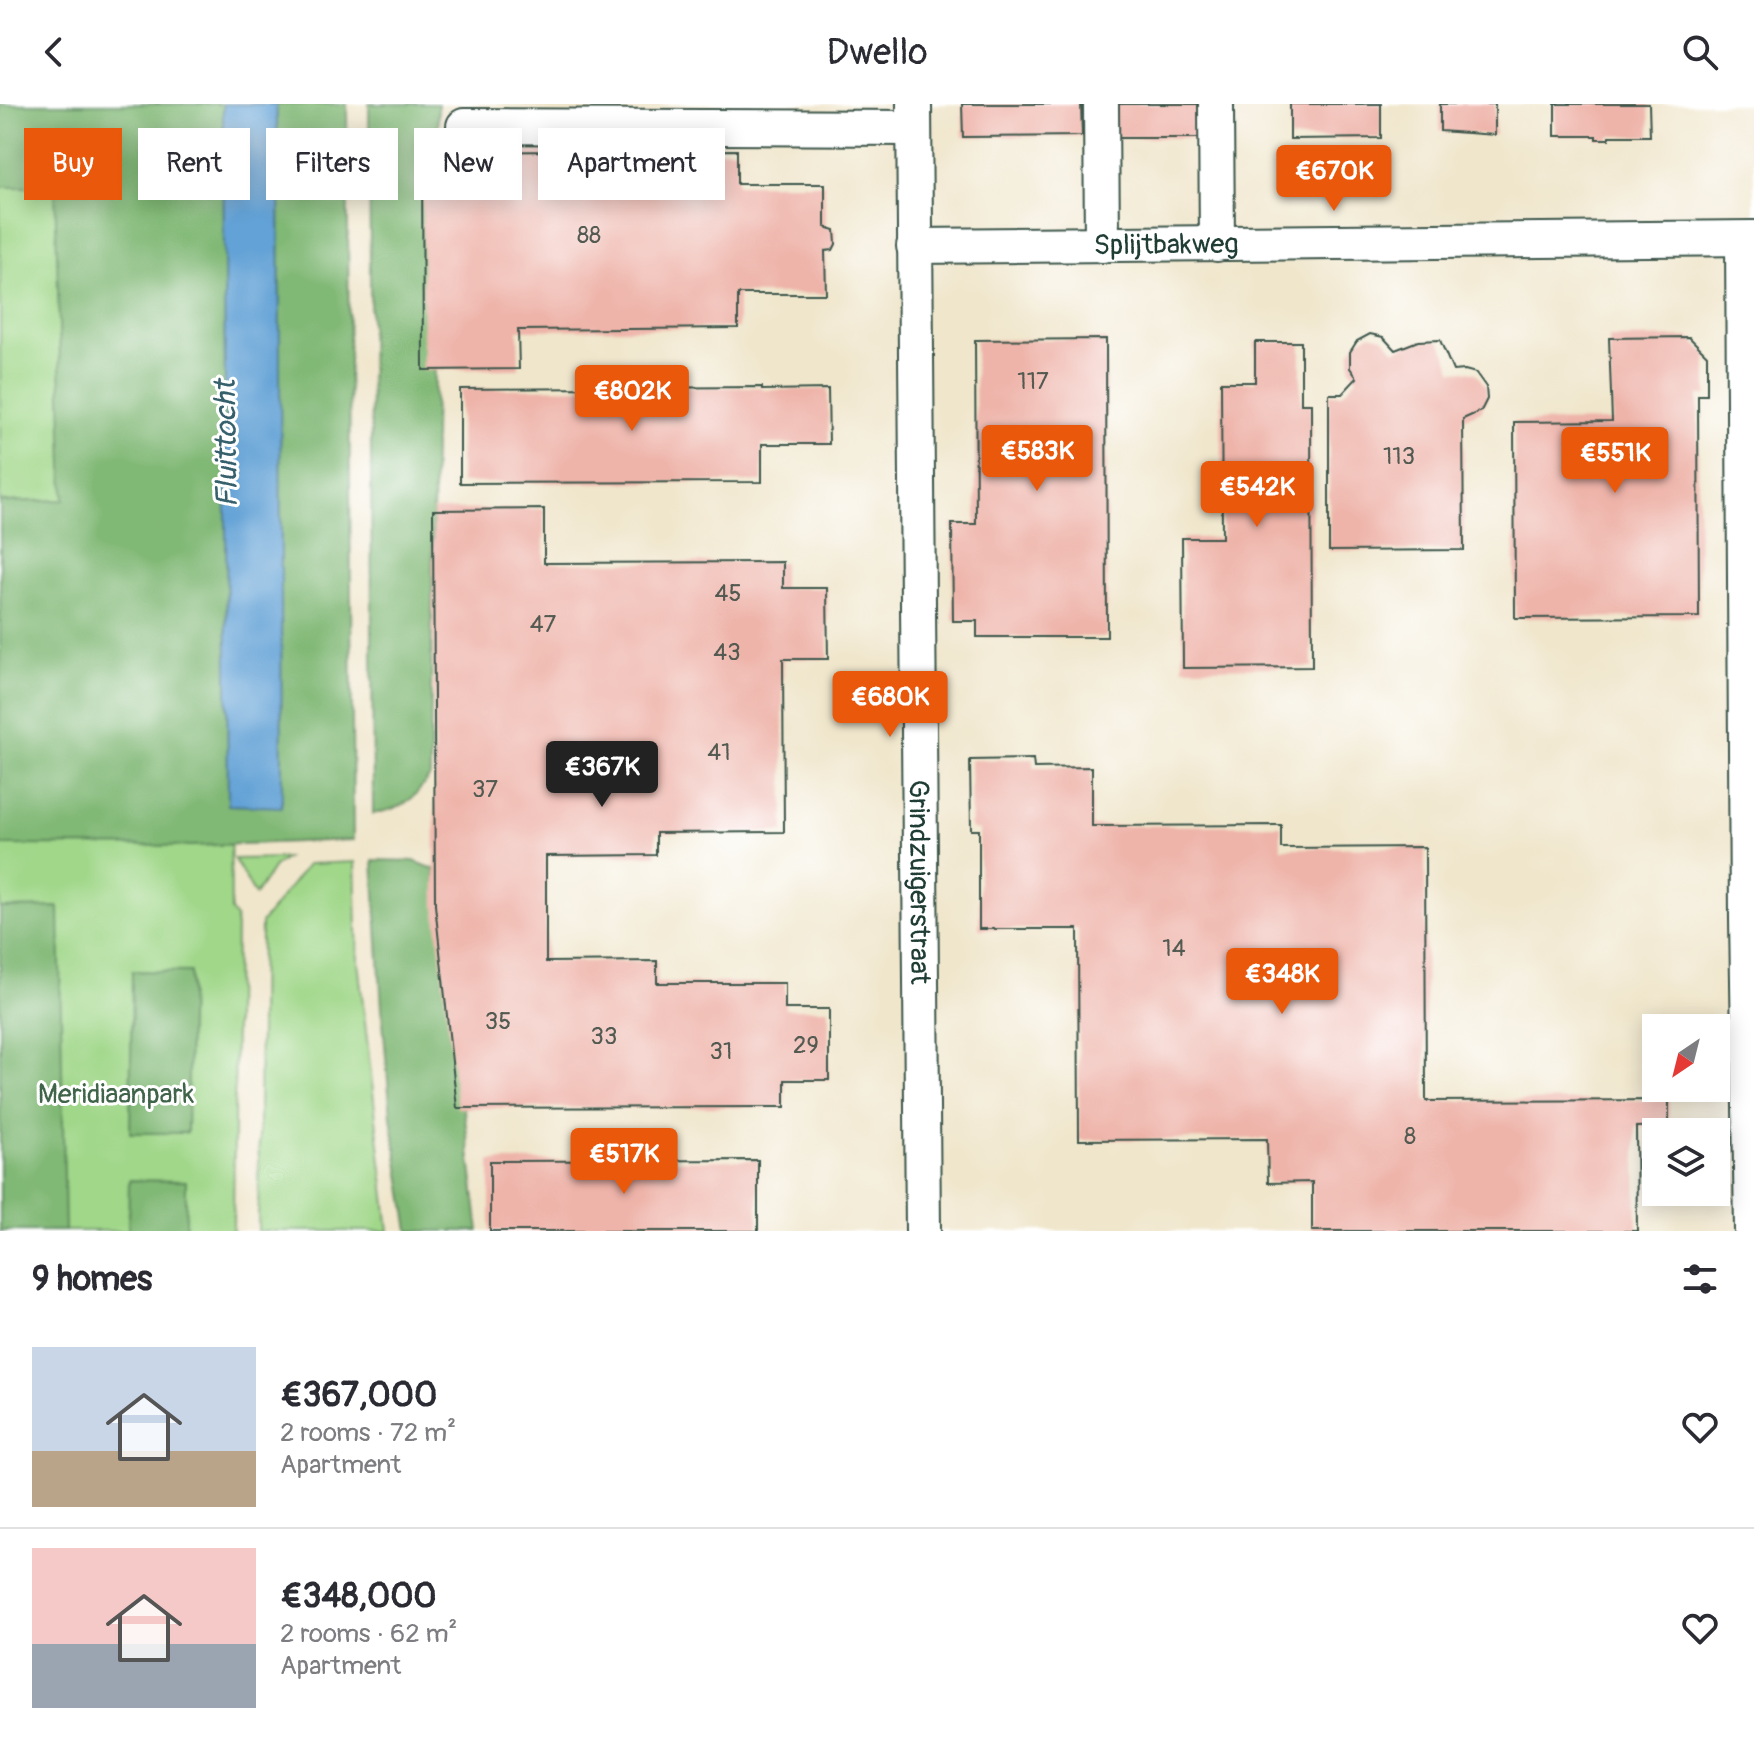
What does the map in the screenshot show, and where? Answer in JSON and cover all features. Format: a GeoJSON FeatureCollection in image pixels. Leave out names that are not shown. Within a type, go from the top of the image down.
{"type":"FeatureCollection","features":[{"type":"Feature","properties":{"kind":"street"},"geometry":{"type":"LineString","coordinates":[[1101,104],[1102,245]]}},
{"type":"Feature","properties":{"kind":"street"},"geometry":{"type":"LineString","coordinates":[[1216,104],[1217,244]]}},
{"type":"Feature","properties":{"kind":"street"},"geometry":{"type":"LineString","coordinates":[[464,126],[914,116]]}},
{"type":"Feature","properties":{"kind":"street","name":"Grindzuigerstraat"},"geometry":{"type":"LineString","coordinates":[[914,116],[923,1231]]}},
{"type":"Feature","properties":{"kind":"street"},"geometry":{"type":"LineString","coordinates":[[1749,238],[1747,919],[1752,1231]]}},
{"type":"Feature","properties":{"kind":"street","name":"Splijtbakweg"},"geometry":{"type":"LineString","coordinates":[[914,246],[1749,238]]}},
{"type":"Feature","properties":{"kind":"green space","name":"Meridiaanpark"},"geometry":{"type":"Polygon","coordinates":[[[0,104],[224,104],[224,128],[138,128],[138,200],[225,200],[231,911],[236,918],[233,1231],[0,1231],[0,104]]]}},
{"type":"Feature","properties":{"kind":"green space"},"geometry":{"type":"Polygon","coordinates":[[[0,104],[223,104],[223,128],[138,128],[138,200],[224,200],[228,805],[282,806],[279,200],[348,200],[353,840],[192,846],[0,845],[0,502],[64,500],[55,200],[122,200],[122,128],[24,128],[24,187],[0,187],[0,104]]]}},
{"type":"Feature","properties":{"kind":"green space"},"geometry":{"type":"Polygon","coordinates":[[[276,104],[347,104],[347,128],[277,128],[276,104]]]}},
{"type":"Feature","properties":{"kind":"green space"},"geometry":{"type":"Polygon","coordinates":[[[369,104],[438,104],[438,128],[414,128],[414,200],[437,200],[430,776],[406,802],[373,814],[370,200],[398,200],[398,128],[369,128],[369,104]]]}},
{"type":"Feature","properties":{"kind":"green space"},"geometry":{"type":"Polygon","coordinates":[[[286,858],[274,867],[255,895],[234,859],[286,858]]]}},
{"type":"Feature","properties":{"kind":"green space"},"geometry":{"type":"Polygon","coordinates":[[[373,860],[414,861],[434,869],[479,1231],[409,1231],[391,1117],[373,860]]]}},
{"type":"Feature","properties":{"kind":"green space"},"geometry":{"type":"Polygon","coordinates":[[[355,862],[358,961],[389,1231],[258,1231],[261,923],[308,864],[355,862]]]}},
{"type":"Feature","properties":{"kind":"green space"},"geometry":{"type":"Polygon","coordinates":[[[59,907],[65,1231],[0,1231],[0,908],[59,907]]]}},
{"type":"Feature","properties":{"kind":"green space"},"geometry":{"type":"Polygon","coordinates":[[[132,971],[190,972],[187,1133],[130,1133],[132,971]]]}},
{"type":"Feature","properties":{"kind":"green space"},"geometry":{"type":"Polygon","coordinates":[[[129,1180],[186,1181],[186,1231],[128,1231],[129,1180]]]}},
{"type":"Feature","properties":{"kind":"water","name":"Fluittocht"},"geometry":{"type":"Polygon","coordinates":[[[223,104],[276,104],[277,128],[266,128],[266,200],[279,200],[282,807],[228,805],[224,200],[250,200],[250,128],[223,128],[223,104]]]}},
{"type":"Feature","properties":{"kind":"building"},"geometry":{"type":"Polygon","coordinates":[[[962,104],[1081,104],[1082,136],[963,137],[962,104]]]}},
{"type":"Feature","properties":{"kind":"building"},"geometry":{"type":"Polygon","coordinates":[[[1114,104],[1204,104],[1204,138],[1114,138],[1114,104]]]}},
{"type":"Feature","properties":{"kind":"building"},"geometry":{"type":"Polygon","coordinates":[[[1290,104],[1381,104],[1381,138],[1290,139],[1290,104]]]}},
{"type":"Feature","properties":{"kind":"building"},"geometry":{"type":"Polygon","coordinates":[[[1440,104],[1495,104],[1495,135],[1440,131],[1440,104]]]}},
{"type":"Feature","properties":{"kind":"building"},"geometry":{"type":"Polygon","coordinates":[[[1555,104],[1649,104],[1650,136],[1596,139],[1596,136],[1555,136],[1555,104]]]}},
{"type":"Feature","properties":{"kind":"building"},"geometry":{"type":"Polygon","coordinates":[[[725,150],[737,150],[737,184],[825,184],[825,227],[835,230],[836,244],[833,250],[825,251],[826,294],[738,294],[738,328],[518,330],[519,369],[423,370],[422,200],[522,200],[522,151],[538,151],[538,200],[725,200],[725,150]]]}},
{"type":"Feature","properties":{"kind":"building"},"geometry":{"type":"Polygon","coordinates":[[[1370,334],[1383,337],[1395,350],[1418,341],[1440,340],[1453,371],[1476,373],[1486,387],[1487,399],[1481,411],[1463,419],[1464,550],[1329,551],[1329,394],[1342,394],[1357,378],[1350,368],[1350,352],[1357,341],[1370,334]]]}},
{"type":"Feature","properties":{"kind":"building"},"geometry":{"type":"Polygon","coordinates":[[[1689,337],[1707,355],[1707,395],[1698,395],[1699,617],[1515,618],[1514,422],[1612,421],[1609,338],[1689,337]]]}},
{"type":"Feature","properties":{"kind":"building"},"geometry":{"type":"Polygon","coordinates":[[[1106,339],[1107,637],[977,637],[977,621],[953,621],[952,524],[976,524],[975,340],[1106,339]]]}},
{"type":"Feature","properties":{"kind":"building"},"geometry":{"type":"Polygon","coordinates":[[[1255,342],[1301,342],[1301,404],[1311,404],[1312,667],[1183,668],[1182,538],[1222,538],[1221,382],[1255,382],[1255,342]]]}},
{"type":"Feature","properties":{"kind":"building"},"geometry":{"type":"Polygon","coordinates":[[[762,387],[762,390],[828,389],[829,444],[762,444],[762,482],[460,483],[460,389],[762,387]]]}},
{"type":"Feature","properties":{"kind":"building"},"geometry":{"type":"Polygon","coordinates":[[[544,509],[544,563],[783,562],[783,588],[827,588],[828,659],[783,659],[784,832],[656,833],[656,855],[546,856],[546,962],[657,961],[657,983],[785,983],[785,1009],[829,1009],[829,1080],[785,1080],[785,1107],[457,1108],[435,905],[433,510],[544,509]]]}},
{"type":"Feature","properties":{"kind":"building"},"geometry":{"type":"Polygon","coordinates":[[[1033,759],[1034,768],[1092,767],[1092,826],[1281,825],[1281,848],[1425,847],[1426,1101],[1669,1102],[1669,1118],[1642,1118],[1642,1127],[1636,1127],[1637,1231],[1312,1231],[1312,1182],[1268,1183],[1267,1139],[1079,1140],[1078,929],[979,929],[979,830],[971,830],[970,760],[1033,759]]]}},
{"type":"Feature","properties":{"kind":"building"},"geometry":{"type":"Polygon","coordinates":[[[758,1160],[758,1231],[490,1231],[490,1161],[758,1160]]]}}]}
